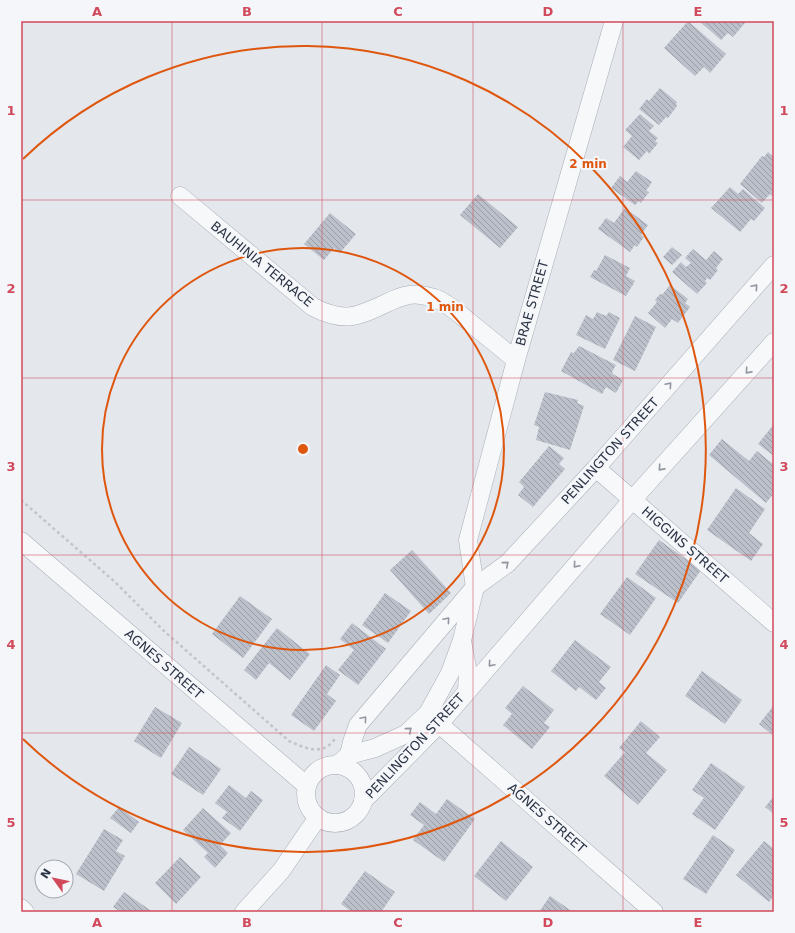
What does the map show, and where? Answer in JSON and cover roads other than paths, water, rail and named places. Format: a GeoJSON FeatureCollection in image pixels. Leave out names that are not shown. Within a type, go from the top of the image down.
{"type":"FeatureCollection","features":[{"type":"Feature","properties":{"kind":"street","name":"BRAE STREET"},"geometry":{"type":"LineString","coordinates":[[474,587],[468,540],[516,360],[614,21]]}},
{"type":"Feature","properties":{"kind":"street","name":"BAUHINIA TERRACE"},"geometry":{"type":"LineString","coordinates":[[180,196],[313,307],[342,317],[362,315],[411,294],[428,296],[446,304],[516,360]]}},
{"type":"Feature","properties":{"kind":"street","name":"PENLINGTON STREET"},"geometry":{"type":"LineString","coordinates":[[343,760],[406,734],[433,719],[462,640],[474,587],[508,563],[596,468],[774,265]]}},
{"type":"Feature","properties":{"kind":"street","name":"PENLINGTON STREET"},"geometry":{"type":"LineString","coordinates":[[363,801],[433,719],[467,691],[633,499],[774,342]]}},
{"type":"Feature","properties":{"kind":"street","name":"HIGGINS STREET"},"geometry":{"type":"LineString","coordinates":[[596,468],[774,624]]}},
{"type":"Feature","properties":{"kind":"street","name":"AGNES STREET"},"geometry":{"type":"LineString","coordinates":[[21,541],[307,786]]}},
{"type":"Feature","properties":{"kind":"street"},"geometry":{"type":"LineString","coordinates":[[343,760],[347,767],[355,773],[361,781],[364,791],[363,801],[359,810],[345,821],[336,823],[327,822],[313,813],[306,800],[307,786],[315,772],[343,760],[358,725],[474,587]]}},
{"type":"Feature","properties":{"kind":"street","name":"PENLINGTON STREET"},"geometry":{"type":"LineString","coordinates":[[462,640],[468,673],[467,691]]}},
{"type":"Feature","properties":{"kind":"street","name":"AGNES STREET"},"geometry":{"type":"LineString","coordinates":[[433,719],[654,912]]}},
{"type":"Feature","properties":{"kind":"street"},"geometry":{"type":"LineString","coordinates":[[244,912],[281,871],[318,817]]}},
{"type":"Feature","properties":{"kind":"street"},"geometry":{"type":"LineString","coordinates":[[21,908],[25,912]]}}]}
